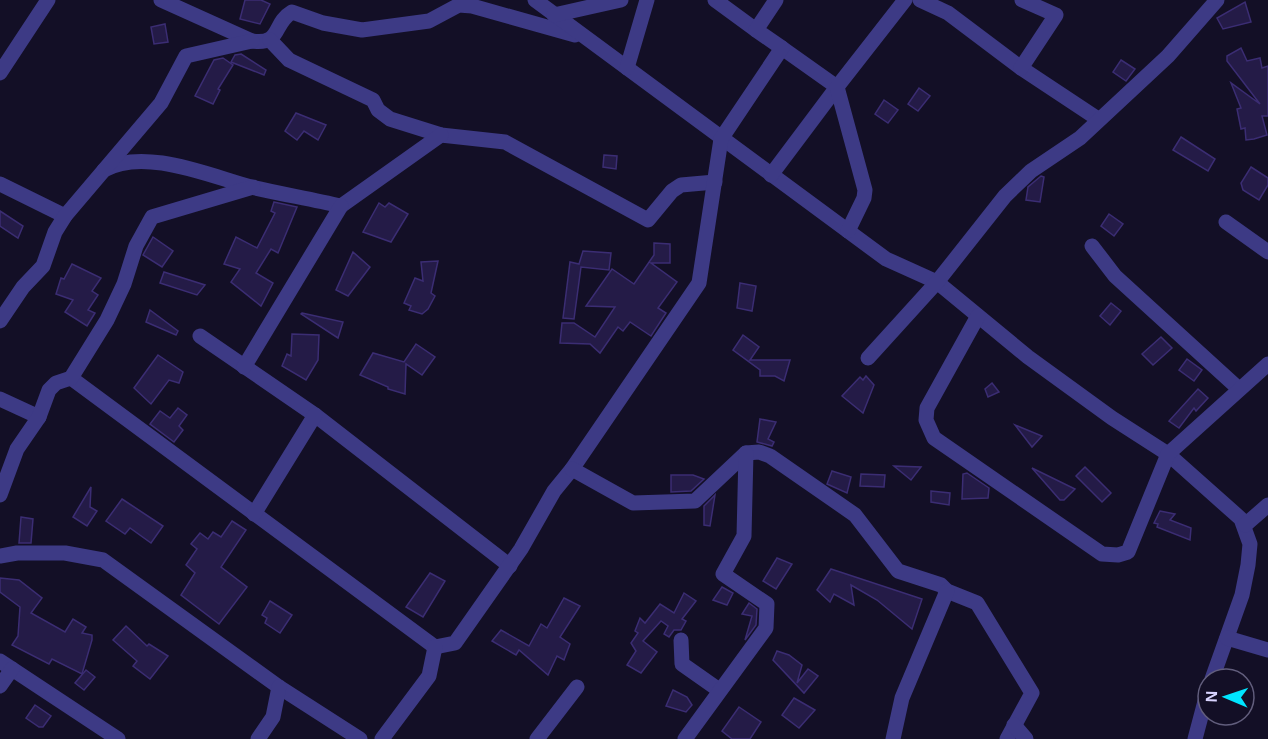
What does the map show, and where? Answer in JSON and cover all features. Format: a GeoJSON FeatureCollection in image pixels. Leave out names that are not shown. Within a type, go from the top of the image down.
{"type":"FeatureCollection","features":[{"type":"Feature","properties":{"kind":"street"},"geometry":{"type":"LineString","coordinates":[[0,73],[5,53],[48,0]]}},
{"type":"Feature","properties":{"kind":"street"},"geometry":{"type":"LineString","coordinates":[[161,0],[252,41],[265,43],[270,40],[292,12],[323,23],[362,30],[429,21],[459,5],[472,6],[583,37]]}},
{"type":"Feature","properties":{"kind":"street"},"geometry":{"type":"LineString","coordinates":[[534,0],[886,260],[937,282],[1088,402],[1167,454],[1245,525],[1250,544],[1242,595],[1216,667]]}},
{"type":"Feature","properties":{"kind":"street"},"geometry":{"type":"LineString","coordinates":[[554,15],[621,0]]}},
{"type":"Feature","properties":{"kind":"street"},"geometry":{"type":"LineString","coordinates":[[627,68],[647,0]]}},
{"type":"Feature","properties":{"kind":"street"},"geometry":{"type":"LineString","coordinates":[[715,0],[837,87],[865,190],[864,198],[848,231]]}},
{"type":"Feature","properties":{"kind":"street"},"geometry":{"type":"LineString","coordinates":[[756,30],[776,0]]}},
{"type":"Feature","properties":{"kind":"street"},"geometry":{"type":"LineString","coordinates":[[771,175],[905,0]]}},
{"type":"Feature","properties":{"kind":"street"},"geometry":{"type":"LineString","coordinates":[[920,0],[948,13],[1021,68],[1098,119]]}},
{"type":"Feature","properties":{"kind":"street"},"geometry":{"type":"LineString","coordinates":[[1021,68],[1056,15],[1022,0]]}},
{"type":"Feature","properties":{"kind":"street"},"geometry":{"type":"LineString","coordinates":[[867,358],[937,282],[1005,196],[1031,171],[1080,138],[1168,56],[1217,0]]}},
{"type":"Feature","properties":{"kind":"street"},"geometry":{"type":"LineString","coordinates":[[270,40],[289,60],[373,100],[378,110],[390,119],[441,135],[505,142],[648,220],[672,191],[681,185],[715,182]]}},
{"type":"Feature","properties":{"kind":"street"},"geometry":{"type":"LineString","coordinates":[[0,321],[23,287],[43,266],[55,232],[65,216],[161,103],[186,57],[252,41]]}},
{"type":"Feature","properties":{"kind":"street"},"geometry":{"type":"LineString","coordinates":[[71,378],[435,647],[455,643],[510,566],[554,491],[572,469],[699,283],[721,139],[782,48]]}},
{"type":"Feature","properties":{"kind":"street"},"geometry":{"type":"LineString","coordinates":[[244,367],[342,206],[441,135]]}},
{"type":"Feature","properties":{"kind":"street"},"geometry":{"type":"LineString","coordinates":[[101,171],[113,165],[153,161],[253,187],[342,206]]}},
{"type":"Feature","properties":{"kind":"street"},"geometry":{"type":"LineString","coordinates":[[0,184],[65,216]]}},
{"type":"Feature","properties":{"kind":"street"},"geometry":{"type":"LineString","coordinates":[[0,495],[17,449],[39,417],[50,390],[56,383],[71,378],[107,320],[124,284],[136,246],[152,217],[253,187]]}},
{"type":"Feature","properties":{"kind":"street"},"geometry":{"type":"LineString","coordinates":[[1226,222],[1268,252]]}},
{"type":"Feature","properties":{"kind":"street"},"geometry":{"type":"LineString","coordinates":[[1092,246],[1115,276],[1239,389]]}},
{"type":"Feature","properties":{"kind":"street"},"geometry":{"type":"LineString","coordinates":[[978,316],[927,408],[926,420],[934,438],[1102,554],[1118,555],[1128,552],[1167,454],[1268,364]]}},
{"type":"Feature","properties":{"kind":"street"},"geometry":{"type":"LineString","coordinates":[[200,336],[315,415],[510,566]]}},
{"type":"Feature","properties":{"kind":"street"},"geometry":{"type":"LineString","coordinates":[[0,399],[39,417]]}},
{"type":"Feature","properties":{"kind":"street"},"geometry":{"type":"LineString","coordinates":[[254,514],[315,415]]}},
{"type":"Feature","properties":{"kind":"street"},"geometry":{"type":"LineString","coordinates":[[572,469],[633,503],[695,501],[746,453],[759,452],[780,463],[855,515],[898,571],[941,585],[947,591],[977,603],[1032,693],[1010,732],[1026,739]]}},
{"type":"Feature","properties":{"kind":"street"},"geometry":{"type":"LineString","coordinates":[[685,739],[766,628],[767,604],[723,574],[744,536],[746,453]]}},
{"type":"Feature","properties":{"kind":"street"},"geometry":{"type":"LineString","coordinates":[[1245,525],[1268,505]]}},
{"type":"Feature","properties":{"kind":"street"},"geometry":{"type":"LineString","coordinates":[[0,556],[16,553],[65,553],[103,560],[279,687],[360,739]]}},
{"type":"Feature","properties":{"kind":"street"},"geometry":{"type":"LineString","coordinates":[[893,739],[902,698],[947,591]]}},
{"type":"Feature","properties":{"kind":"street"},"geometry":{"type":"LineString","coordinates":[[1227,638],[1268,650]]}},
{"type":"Feature","properties":{"kind":"street"},"geometry":{"type":"LineString","coordinates":[[681,640],[682,664],[719,690]]}},
{"type":"Feature","properties":{"kind":"street"},"geometry":{"type":"LineString","coordinates":[[382,739],[429,676],[435,647]]}},
{"type":"Feature","properties":{"kind":"street"},"geometry":{"type":"LineString","coordinates":[[0,686],[6,665],[116,739]]}},
{"type":"Feature","properties":{"kind":"street"},"geometry":{"type":"LineString","coordinates":[[258,739],[273,717],[279,687]]}},
{"type":"Feature","properties":{"kind":"street"},"geometry":{"type":"LineString","coordinates":[[537,739],[576,687]]}},
{"type":"Feature","properties":{"kind":"street"},"geometry":{"type":"LineString","coordinates":[[1195,736],[1210,739]]}},
{"type":"Feature","properties":{"kind":"building"},"geometry":{"type":"Polygon","coordinates":[[[245,0],[261,0],[270,4],[260,24],[240,19],[245,0]]]}},
{"type":"Feature","properties":{"kind":"building"},"geometry":{"type":"Polygon","coordinates":[[[1245,2],[1251,22],[1223,29],[1217,18],[1245,2]]]}},
{"type":"Feature","properties":{"kind":"building"},"geometry":{"type":"Polygon","coordinates":[[[165,24],[168,42],[154,44],[151,27],[165,24]]]}},
{"type":"Feature","properties":{"kind":"building"},"geometry":{"type":"Polygon","coordinates":[[[1241,48],[1247,61],[1260,58],[1262,68],[1268,66],[1268,116],[1262,116],[1267,135],[1246,140],[1245,128],[1241,129],[1237,109],[1241,108],[1231,83],[1260,104],[1227,61],[1227,56],[1241,48]]]}},
{"type":"Feature","properties":{"kind":"building"},"geometry":{"type":"Polygon","coordinates":[[[241,54],[266,70],[264,75],[231,62],[235,55],[241,54]]]}},
{"type":"Feature","properties":{"kind":"building"},"geometry":{"type":"Polygon","coordinates":[[[223,58],[233,65],[218,89],[220,90],[213,104],[195,96],[214,60],[223,58]]]}},
{"type":"Feature","properties":{"kind":"building"},"geometry":{"type":"Polygon","coordinates":[[[1121,60],[1135,69],[1126,81],[1113,72],[1121,60]]]}},
{"type":"Feature","properties":{"kind":"building"},"geometry":{"type":"Polygon","coordinates":[[[919,88],[930,96],[918,111],[908,104],[919,88]]]}},
{"type":"Feature","properties":{"kind":"building"},"geometry":{"type":"Polygon","coordinates":[[[884,100],[898,110],[888,123],[875,114],[884,100]]]}},
{"type":"Feature","properties":{"kind":"building"},"geometry":{"type":"Polygon","coordinates":[[[296,113],[326,125],[318,140],[304,131],[297,140],[285,131],[296,113]]]}},
{"type":"Feature","properties":{"kind":"building"},"geometry":{"type":"Polygon","coordinates":[[[1181,137],[1215,159],[1208,171],[1173,150],[1181,137]]]}},
{"type":"Feature","properties":{"kind":"building"},"geometry":{"type":"Polygon","coordinates":[[[604,155],[617,156],[616,169],[603,167],[604,155]]]}},
{"type":"Feature","properties":{"kind":"building"},"geometry":{"type":"Polygon","coordinates":[[[1251,167],[1268,178],[1268,185],[1259,200],[1243,190],[1241,183],[1251,167]]]}},
{"type":"Feature","properties":{"kind":"building"},"geometry":{"type":"Polygon","coordinates":[[[1041,176],[1044,177],[1040,202],[1026,200],[1028,187],[1041,176]]]}},
{"type":"Feature","properties":{"kind":"building"},"geometry":{"type":"Polygon","coordinates":[[[274,202],[297,207],[278,253],[271,249],[256,273],[273,283],[261,306],[231,282],[240,269],[224,264],[236,237],[257,248],[275,213],[271,211],[274,202]]]}},
{"type":"Feature","properties":{"kind":"building"},"geometry":{"type":"Polygon","coordinates":[[[379,203],[385,207],[389,203],[408,214],[391,242],[363,232],[379,203]]]}},
{"type":"Feature","properties":{"kind":"building"},"geometry":{"type":"Polygon","coordinates":[[[0,211],[23,226],[18,238],[0,226],[0,211]]]}},
{"type":"Feature","properties":{"kind":"building"},"geometry":{"type":"Polygon","coordinates":[[[1109,214],[1123,224],[1114,236],[1101,226],[1109,214]]]}},
{"type":"Feature","properties":{"kind":"building"},"geometry":{"type":"Polygon","coordinates":[[[153,237],[173,251],[162,267],[143,255],[153,237]]]}},
{"type":"Feature","properties":{"kind":"building"},"geometry":{"type":"Polygon","coordinates":[[[654,243],[670,244],[670,263],[651,263],[677,282],[658,308],[666,313],[651,336],[630,322],[623,331],[618,327],[600,353],[590,344],[560,343],[562,323],[574,323],[595,337],[615,307],[586,306],[612,269],[634,284],[654,255],[654,243]]]}},
{"type":"Feature","properties":{"kind":"building"},"geometry":{"type":"Polygon","coordinates":[[[583,251],[611,253],[609,270],[581,267],[574,319],[563,318],[570,262],[579,264],[583,251]]]}},
{"type":"Feature","properties":{"kind":"building"},"geometry":{"type":"Polygon","coordinates":[[[353,252],[370,267],[348,296],[336,290],[353,252]]]}},
{"type":"Feature","properties":{"kind":"building"},"geometry":{"type":"Polygon","coordinates":[[[438,261],[431,293],[435,296],[428,309],[422,314],[409,310],[411,306],[404,303],[415,278],[423,281],[421,262],[438,261]]]}},
{"type":"Feature","properties":{"kind":"building"},"geometry":{"type":"Polygon","coordinates":[[[72,264],[101,278],[92,291],[98,295],[88,310],[95,313],[87,326],[65,312],[73,300],[56,294],[61,278],[64,279],[72,264]]]}},
{"type":"Feature","properties":{"kind":"building"},"geometry":{"type":"Polygon","coordinates":[[[164,272],[205,285],[197,295],[160,283],[164,272]]]}},
{"type":"Feature","properties":{"kind":"building"},"geometry":{"type":"Polygon","coordinates":[[[740,283],[756,286],[752,311],[737,308],[740,283]]]}},
{"type":"Feature","properties":{"kind":"building"},"geometry":{"type":"Polygon","coordinates":[[[1111,303],[1121,311],[1110,325],[1100,316],[1111,303]]]}},
{"type":"Feature","properties":{"kind":"building"},"geometry":{"type":"Polygon","coordinates":[[[150,310],[178,331],[176,335],[146,322],[150,310]]]}},
{"type":"Feature","properties":{"kind":"building"},"geometry":{"type":"Polygon","coordinates":[[[301,314],[343,322],[338,338],[301,314]]]}},
{"type":"Feature","properties":{"kind":"building"},"geometry":{"type":"Polygon","coordinates":[[[292,334],[319,335],[318,360],[306,380],[282,366],[287,354],[291,356],[292,334]]]}},
{"type":"Feature","properties":{"kind":"building"},"geometry":{"type":"Polygon","coordinates":[[[743,335],[759,347],[750,360],[790,360],[784,381],[775,376],[760,376],[760,370],[733,350],[743,335]]]}},
{"type":"Feature","properties":{"kind":"building"},"geometry":{"type":"Polygon","coordinates":[[[1161,337],[1172,348],[1153,365],[1142,354],[1161,337]]]}},
{"type":"Feature","properties":{"kind":"building"},"geometry":{"type":"Polygon","coordinates":[[[416,344],[435,357],[422,375],[406,364],[405,394],[388,389],[360,375],[373,353],[404,362],[416,344]]]}},
{"type":"Feature","properties":{"kind":"building"},"geometry":{"type":"Polygon","coordinates":[[[158,355],[183,372],[179,383],[169,380],[151,404],[134,388],[158,355]]]}},
{"type":"Feature","properties":{"kind":"building"},"geometry":{"type":"Polygon","coordinates":[[[1187,359],[1202,370],[1194,381],[1179,370],[1187,359]]]}},
{"type":"Feature","properties":{"kind":"building"},"geometry":{"type":"Polygon","coordinates":[[[866,376],[874,385],[863,413],[842,396],[860,377],[863,380],[866,376]]]}},
{"type":"Feature","properties":{"kind":"building"},"geometry":{"type":"Polygon","coordinates":[[[992,383],[999,392],[988,397],[985,389],[992,383]]]}},
{"type":"Feature","properties":{"kind":"building"},"geometry":{"type":"Polygon","coordinates":[[[1198,389],[1208,398],[1196,411],[1194,408],[1179,428],[1169,421],[1198,389]]]}},
{"type":"Feature","properties":{"kind":"building"},"geometry":{"type":"Polygon","coordinates":[[[178,408],[187,415],[179,426],[183,430],[174,442],[150,424],[160,411],[170,418],[178,408]]]}},
{"type":"Feature","properties":{"kind":"building"},"geometry":{"type":"Polygon","coordinates":[[[760,419],[776,422],[768,439],[774,442],[772,446],[757,442],[760,419]]]}},
{"type":"Feature","properties":{"kind":"building"},"geometry":{"type":"Polygon","coordinates":[[[1015,425],[1042,436],[1032,447],[1015,425]]]}},
{"type":"Feature","properties":{"kind":"building"},"geometry":{"type":"Polygon","coordinates":[[[894,466],[921,467],[911,480],[894,466]]]}},
{"type":"Feature","properties":{"kind":"building"},"geometry":{"type":"Polygon","coordinates":[[[1085,467],[1111,493],[1102,502],[1076,476],[1085,467]]]}},
{"type":"Feature","properties":{"kind":"building"},"geometry":{"type":"Polygon","coordinates":[[[1032,468],[1075,489],[1064,500],[1060,500],[1032,468]]]}},
{"type":"Feature","properties":{"kind":"building"},"geometry":{"type":"Polygon","coordinates":[[[832,471],[851,477],[847,493],[827,484],[832,471]]]}},
{"type":"Feature","properties":{"kind":"building"},"geometry":{"type":"Polygon","coordinates":[[[967,473],[989,488],[988,498],[962,499],[963,474],[967,473]]]}},
{"type":"Feature","properties":{"kind":"building"},"geometry":{"type":"Polygon","coordinates":[[[861,474],[885,475],[884,487],[860,486],[861,474]]]}},
{"type":"Feature","properties":{"kind":"building"},"geometry":{"type":"Polygon","coordinates":[[[671,475],[693,475],[704,479],[691,491],[671,492],[671,475]]]}},
{"type":"Feature","properties":{"kind":"building"},"geometry":{"type":"Polygon","coordinates":[[[91,487],[90,507],[97,511],[87,526],[73,517],[91,487]]]}},
{"type":"Feature","properties":{"kind":"building"},"geometry":{"type":"Polygon","coordinates":[[[931,491],[950,493],[949,505],[931,502],[931,491]]]}},
{"type":"Feature","properties":{"kind":"building"},"geometry":{"type":"Polygon","coordinates":[[[715,495],[710,526],[704,525],[704,506],[715,495]]]}},
{"type":"Feature","properties":{"kind":"building"},"geometry":{"type":"Polygon","coordinates":[[[122,499],[163,526],[151,543],[130,528],[125,534],[106,521],[122,499]]]}},
{"type":"Feature","properties":{"kind":"building"},"geometry":{"type":"Polygon","coordinates":[[[1160,511],[1175,514],[1170,520],[1191,528],[1190,540],[1157,527],[1158,524],[1154,523],[1160,511]]]}},
{"type":"Feature","properties":{"kind":"building"},"geometry":{"type":"Polygon","coordinates":[[[21,517],[33,519],[31,543],[19,543],[21,517]]]}},
{"type":"Feature","properties":{"kind":"building"},"geometry":{"type":"Polygon","coordinates":[[[232,521],[246,530],[221,567],[247,587],[219,624],[181,595],[195,573],[186,565],[197,549],[191,544],[200,533],[208,539],[213,532],[221,537],[232,521]]]}},
{"type":"Feature","properties":{"kind":"building"},"geometry":{"type":"Polygon","coordinates":[[[777,558],[792,564],[776,589],[763,581],[777,558]]]}},
{"type":"Feature","properties":{"kind":"building"},"geometry":{"type":"Polygon","coordinates":[[[831,569],[922,599],[912,629],[877,600],[851,585],[854,605],[834,594],[830,602],[817,590],[831,569]]]}},
{"type":"Feature","properties":{"kind":"building"},"geometry":{"type":"Polygon","coordinates":[[[430,573],[445,581],[423,617],[406,607],[430,573]]]}},
{"type":"Feature","properties":{"kind":"building"},"geometry":{"type":"Polygon","coordinates":[[[0,578],[19,580],[42,598],[31,613],[65,632],[73,619],[86,627],[82,633],[92,635],[92,640],[82,674],[52,659],[49,664],[12,645],[18,636],[20,607],[0,592],[0,578]]]}},
{"type":"Feature","properties":{"kind":"building"},"geometry":{"type":"Polygon","coordinates":[[[722,587],[733,593],[727,605],[713,600],[722,587]]]}},
{"type":"Feature","properties":{"kind":"building"},"geometry":{"type":"Polygon","coordinates":[[[684,593],[696,601],[682,619],[686,621],[681,630],[674,630],[669,637],[664,634],[668,626],[661,621],[643,641],[657,652],[641,673],[627,665],[636,651],[631,643],[638,633],[635,631],[640,618],[645,623],[660,604],[674,613],[684,593]]]}},
{"type":"Feature","properties":{"kind":"building"},"geometry":{"type":"Polygon","coordinates":[[[564,598],[580,606],[560,637],[570,644],[564,660],[557,656],[548,675],[519,650],[516,655],[492,641],[501,630],[529,646],[541,624],[547,628],[564,598]]]}},
{"type":"Feature","properties":{"kind":"building"},"geometry":{"type":"Polygon","coordinates":[[[270,601],[292,615],[280,633],[265,623],[267,618],[262,615],[270,601]]]}},
{"type":"Feature","properties":{"kind":"building"},"geometry":{"type":"Polygon","coordinates":[[[749,603],[757,609],[756,625],[745,640],[752,616],[742,614],[749,603]]]}},
{"type":"Feature","properties":{"kind":"building"},"geometry":{"type":"Polygon","coordinates":[[[126,626],[147,646],[149,644],[168,656],[150,679],[133,666],[137,661],[113,640],[126,626]]]}},
{"type":"Feature","properties":{"kind":"building"},"geometry":{"type":"Polygon","coordinates":[[[777,651],[789,655],[802,665],[797,683],[808,669],[818,676],[804,693],[773,660],[777,651]]]}},
{"type":"Feature","properties":{"kind":"building"},"geometry":{"type":"Polygon","coordinates":[[[86,670],[95,677],[84,690],[75,683],[86,670]]]}},
{"type":"Feature","properties":{"kind":"building"},"geometry":{"type":"Polygon","coordinates":[[[673,690],[687,697],[692,705],[686,712],[666,706],[673,690]]]}},
{"type":"Feature","properties":{"kind":"building"},"geometry":{"type":"Polygon","coordinates":[[[794,698],[815,710],[799,728],[782,715],[794,698]]]}},
{"type":"Feature","properties":{"kind":"building"},"geometry":{"type":"Polygon","coordinates":[[[35,705],[51,716],[43,727],[39,727],[26,718],[35,705]]]}},
{"type":"Feature","properties":{"kind":"building"},"geometry":{"type":"Polygon","coordinates":[[[739,707],[761,722],[750,739],[732,739],[722,731],[739,707]]]}}]}
